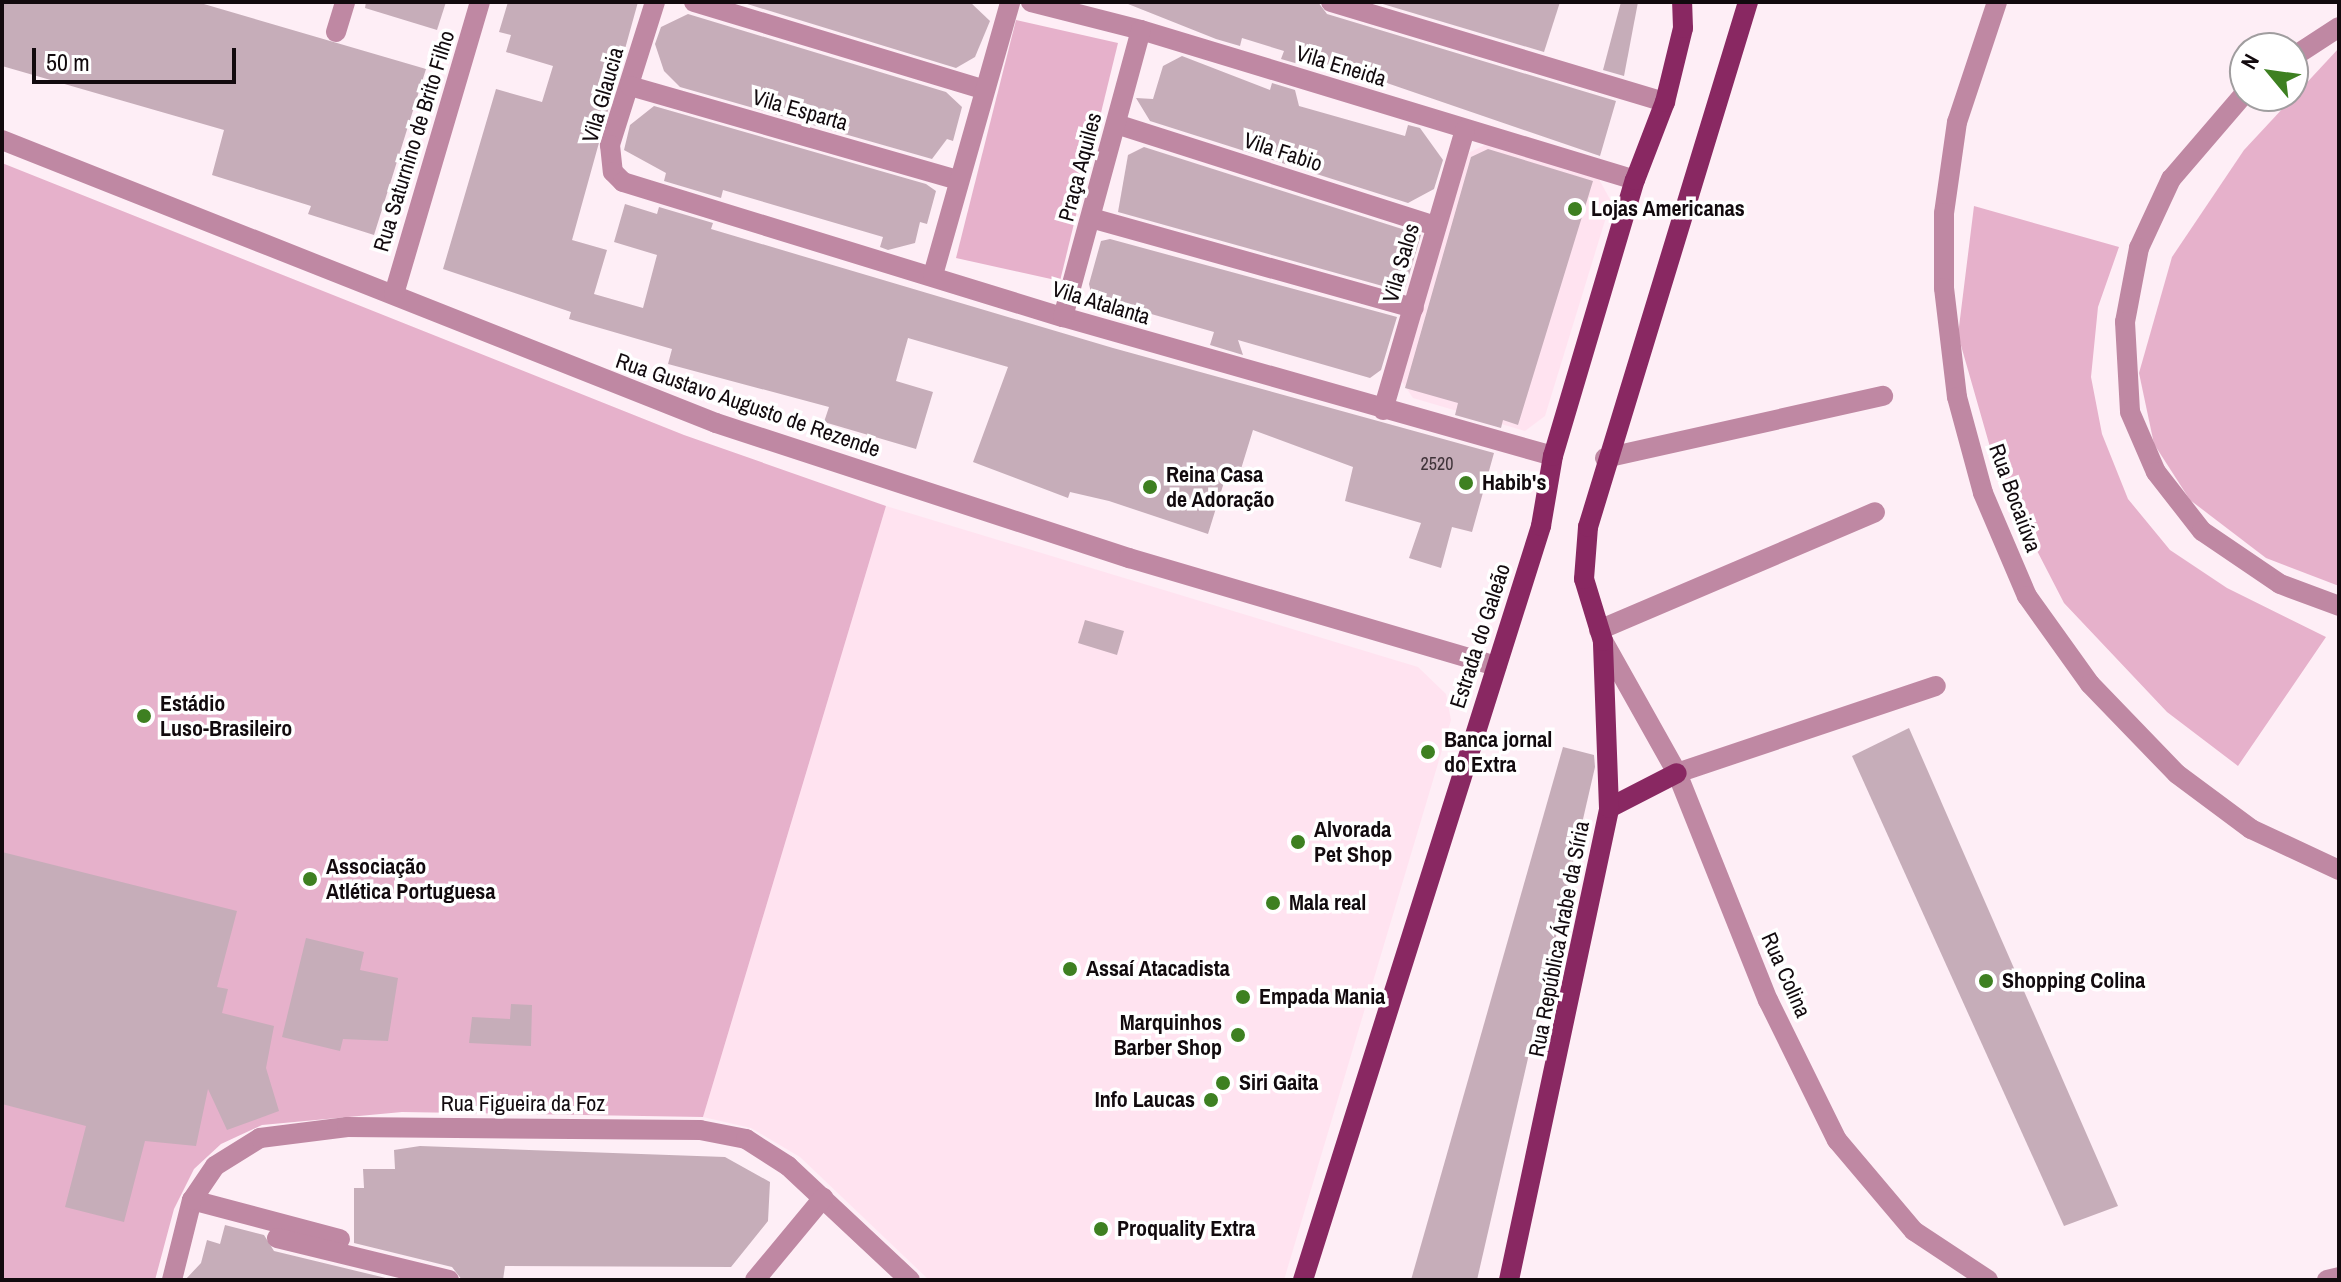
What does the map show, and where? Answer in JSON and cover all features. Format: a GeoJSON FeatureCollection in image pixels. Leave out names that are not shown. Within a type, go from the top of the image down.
{"type":"FeatureCollection","features":[{"type":"Feature","properties":{"kind":"main road"},"geometry":{"type":"LineString","coordinates":[[1676,2],[1683,28]]}},
{"type":"Feature","properties":{"kind":"main road","name":"Estrada do Galeão"},"geometry":{"type":"LineString","coordinates":[[1303,1274],[1541,526],[1553,456],[1635,180],[1665,102],[1683,28],[1682,2]]}},
{"type":"Feature","properties":{"kind":"main road"},"geometry":{"type":"LineString","coordinates":[[1605,458],[1748,2]]}},
{"type":"Feature","properties":{"kind":"main road","name":"Rua República Árabe da Síria"},"geometry":{"type":"LineString","coordinates":[[1509,1280],[1609,808],[1601,635],[1588,605],[1588,527],[1605,458]]}},
{"type":"Feature","properties":{"kind":"main road"},"geometry":{"type":"LineString","coordinates":[[1609,808],[1677,773]]}},
{"type":"Feature","properties":{"kind":"street"},"geometry":{"type":"LineString","coordinates":[[336,32],[345,2]]}},
{"type":"Feature","properties":{"kind":"street","name":"Rua Saturnino de Brito Filho"},"geometry":{"type":"LineString","coordinates":[[394,294],[480,2]]}},
{"type":"Feature","properties":{"kind":"street","name":"Vila Glaucia"},"geometry":{"type":"LineString","coordinates":[[638,189],[623,182],[609,158],[655,2]]}},
{"type":"Feature","properties":{"kind":"street"},"geometry":{"type":"LineString","coordinates":[[694,2],[982,89]]}},
{"type":"Feature","properties":{"kind":"street"},"geometry":{"type":"LineString","coordinates":[[933,275],[982,89],[1010,2]]}},
{"type":"Feature","properties":{"kind":"street","name":"Vila Eneida"},"geometry":{"type":"LineString","coordinates":[[1031,2],[1141,30],[1635,180]]}},
{"type":"Feature","properties":{"kind":"street"},"geometry":{"type":"LineString","coordinates":[[1331,2],[1665,102]]}},
{"type":"Feature","properties":{"kind":"street","name":"Rua Bocaiúva"},"geometry":{"type":"LineString","coordinates":[[1997,2],[1957,122],[1944,213],[1944,288],[1957,397],[1983,493],[2027,596],[2090,684],[2177,774],[2251,829],[2339,870]]}},
{"type":"Feature","properties":{"kind":"street"},"geometry":{"type":"LineString","coordinates":[[2309,47],[2339,27]]}},
{"type":"Feature","properties":{"kind":"street","name":"Praça Aquiles"},"geometry":{"type":"LineString","coordinates":[[1063,317],[1141,30]]}},
{"type":"Feature","properties":{"kind":"street","name":"Vila Esparta"},"geometry":{"type":"LineString","coordinates":[[630,86],[958,180]]}},
{"type":"Feature","properties":{"kind":"street"},"geometry":{"type":"LineString","coordinates":[[2229,112],[2171,179],[2139,248],[2125,322],[2130,412],[2156,472],[2202,531],[2280,584],[2339,606]]}},
{"type":"Feature","properties":{"kind":"street","name":"Vila Fabio"},"geometry":{"type":"LineString","coordinates":[[1116,124],[1436,226]]}},
{"type":"Feature","properties":{"kind":"street","name":"Vila Salos"},"geometry":{"type":"LineString","coordinates":[[1383,410],[1465,130]]}},
{"type":"Feature","properties":{"kind":"street","name":"Rua Gustavo Augusto de Rezende"},"geometry":{"type":"LineString","coordinates":[[2,140],[716,423],[1129,558],[1496,666]]}},
{"type":"Feature","properties":{"kind":"street","name":"Vila Atalanta"},"geometry":{"type":"LineString","coordinates":[[638,189],[933,275],[1063,317],[1553,456]]}},
{"type":"Feature","properties":{"kind":"street"},"geometry":{"type":"LineString","coordinates":[[1091,218],[1414,308]]}},
{"type":"Feature","properties":{"kind":"street"},"geometry":{"type":"LineString","coordinates":[[1605,458],[1883,396]]}},
{"type":"Feature","properties":{"kind":"street"},"geometry":{"type":"LineString","coordinates":[[1601,635],[1875,512]]}},
{"type":"Feature","properties":{"kind":"street","name":"Rua Colina"},"geometry":{"type":"LineString","coordinates":[[1601,635],[1677,773],[1768,1000],[1837,1140],[1914,1231],[1988,1280]]}},
{"type":"Feature","properties":{"kind":"street"},"geometry":{"type":"LineString","coordinates":[[1677,773],[1936,686]]}},
{"type":"Feature","properties":{"kind":"street","name":"Rua Figueira da Foz"},"geometry":{"type":"LineString","coordinates":[[172,1280],[192,1200],[215,1166],[260,1138],[347,1127],[700,1130],[746,1139],[823,1198],[910,1280]]}},
{"type":"Feature","properties":{"kind":"street"},"geometry":{"type":"LineString","coordinates":[[755,1280],[823,1198]]}},
{"type":"Feature","properties":{"kind":"street"},"geometry":{"type":"LineString","coordinates":[[192,1200],[340,1239]]}},
{"type":"Feature","properties":{"kind":"street"},"geometry":{"type":"LineString","coordinates":[[277,1238],[449,1280]]}},
{"type":"Feature","properties":{"kind":"street"},"geometry":{"type":"LineString","coordinates":[[2327,1280],[2339,1277]]}},
{"type":"Feature","properties":{"kind":"shaded area"},"geometry":{"type":"Polygon","coordinates":[[[1016,20],[1118,43],[1060,281],[956,258],[1016,20]]]}},
{"type":"Feature","properties":{"kind":"shaded area"},"geometry":{"type":"Polygon","coordinates":[[[2339,48],[2339,586],[2266,558],[2190,500],[2154,444],[2139,373],[2172,257],[2244,150],[2279,112],[2309,112],[2309,80],[2339,48]]]}},
{"type":"Feature","properties":{"kind":"shaded area"},"geometry":{"type":"Polygon","coordinates":[[[1487,144],[1596,174],[1611,201],[1545,416],[1525,431],[1413,398],[1401,380],[1468,153],[1487,144]]]}},
{"type":"Feature","properties":{"kind":"shaded area","name":"Associação Atlética Portuguesa"},"geometry":{"type":"Polygon","coordinates":[[[2,163],[684,435],[886,506],[703,1117],[402,1112],[262,1125],[221,1144],[194,1169],[174,1209],[155,1280],[2,1280],[2,163]]]}},
{"type":"Feature","properties":{"kind":"shaded area"},"geometry":{"type":"Polygon","coordinates":[[[1974,206],[2119,247],[2098,307],[2091,377],[2102,434],[2128,499],[2170,550],[2227,588],[2326,637],[2238,766],[2167,712],[2064,603],[1998,475],[1958,335],[1974,206]]]}},
{"type":"Feature","properties":{"kind":"shaded area"},"geometry":{"type":"Polygon","coordinates":[[[886,506],[1418,667],[1446,694],[1451,720],[1284,1280],[929,1280],[800,1157],[751,1128],[703,1117],[886,506]]]}},
{"type":"Feature","properties":{"kind":"building"},"geometry":{"type":"Polygon","coordinates":[[[2,2],[197,2],[426,69],[374,235],[308,214],[311,206],[212,175],[224,130],[2,66],[2,2]]]}},
{"type":"Feature","properties":{"kind":"building"},"geometry":{"type":"Polygon","coordinates":[[[366,2],[446,2],[437,30],[365,8],[366,2]]]}},
{"type":"Feature","properties":{"kind":"building"},"geometry":{"type":"Polygon","coordinates":[[[508,2],[638,2],[572,240],[607,250],[594,294],[643,308],[657,255],[614,242],[625,204],[657,214],[659,207],[713,223],[711,229],[1113,348],[1494,453],[1472,532],[1452,527],[1441,568],[1409,558],[1421,523],[1345,501],[1353,467],[1253,430],[1241,469],[1229,466],[1208,534],[1109,501],[1070,492],[1068,498],[973,462],[1008,367],[908,338],[896,381],[933,392],[916,449],[824,422],[829,407],[668,364],[672,349],[569,319],[571,312],[443,269],[496,89],[542,102],[553,66],[506,52],[511,35],[499,32],[508,2]]]}},
{"type":"Feature","properties":{"kind":"building"},"geometry":{"type":"Polygon","coordinates":[[[970,2],[990,21],[975,57],[956,68],[744,3],[970,2]]]}},
{"type":"Feature","properties":{"kind":"building"},"geometry":{"type":"Polygon","coordinates":[[[1123,2],[1318,2],[1327,14],[1616,101],[1600,156],[1381,81],[1303,59],[1302,65],[1281,59],[1284,51],[1242,38],[1240,46],[1216,39],[1123,2]]]}},
{"type":"Feature","properties":{"kind":"building"},"geometry":{"type":"Polygon","coordinates":[[[1376,2],[1560,2],[1544,52],[1376,2]]]}},
{"type":"Feature","properties":{"kind":"building"},"geometry":{"type":"Polygon","coordinates":[[[1621,2],[1638,2],[1624,76],[1603,70],[1621,2]]]}},
{"type":"Feature","properties":{"kind":"building"},"geometry":{"type":"Polygon","coordinates":[[[688,14],[946,92],[962,107],[953,141],[947,139],[932,159],[680,87],[664,71],[655,44],[661,27],[688,14]]]}},
{"type":"Feature","properties":{"kind":"building"},"geometry":{"type":"Polygon","coordinates":[[[1182,56],[1270,90],[1272,83],[1295,90],[1299,106],[1405,136],[1408,125],[1420,128],[1443,160],[1434,189],[1408,203],[1150,121],[1136,98],[1153,99],[1163,66],[1182,56]]]}},
{"type":"Feature","properties":{"kind":"building"},"geometry":{"type":"Polygon","coordinates":[[[654,106],[926,184],[936,191],[927,224],[920,222],[915,243],[888,250],[880,247],[883,237],[723,190],[721,198],[664,181],[666,173],[624,150],[630,125],[654,106]]]}},
{"type":"Feature","properties":{"kind":"building"},"geometry":{"type":"Polygon","coordinates":[[[1144,147],[1421,235],[1404,292],[1118,212],[1128,155],[1144,147]]]}},
{"type":"Feature","properties":{"kind":"building"},"geometry":{"type":"Polygon","coordinates":[[[1488,149],[1593,181],[1518,425],[1503,420],[1501,428],[1455,415],[1458,403],[1405,388],[1471,157],[1488,149]]]}},
{"type":"Feature","properties":{"kind":"building"},"geometry":{"type":"Polygon","coordinates":[[[1110,239],[1397,317],[1381,370],[1370,378],[1238,340],[1243,355],[1210,345],[1214,332],[1092,297],[1089,284],[1101,241],[1110,239]]]}},
{"type":"Feature","properties":{"kind":"building"},"geometry":{"type":"Polygon","coordinates":[[[1085,620],[1124,631],[1117,655],[1078,643],[1085,620]]]}},
{"type":"Feature","properties":{"kind":"building","name":"Shopping Colina"},"geometry":{"type":"Polygon","coordinates":[[[1909,728],[2118,1206],[2064,1226],[1852,756],[1909,728]]]}},
{"type":"Feature","properties":{"kind":"building"},"geometry":{"type":"Polygon","coordinates":[[[1563,747],[1594,755],[1595,767],[1477,1280],[1411,1280],[1563,747]]]}},
{"type":"Feature","properties":{"kind":"building"},"geometry":{"type":"Polygon","coordinates":[[[2,852],[237,911],[217,987],[228,989],[222,1013],[274,1026],[266,1068],[279,1111],[227,1130],[208,1089],[196,1146],[145,1141],[124,1222],[65,1207],[86,1126],[2,1104],[2,852]]]}},
{"type":"Feature","properties":{"kind":"building"},"geometry":{"type":"Polygon","coordinates":[[[306,938],[364,952],[360,970],[398,978],[388,1041],[343,1039],[340,1051],[282,1037],[306,938]]]}},
{"type":"Feature","properties":{"kind":"building"},"geometry":{"type":"Polygon","coordinates":[[[511,1004],[532,1005],[531,1046],[469,1043],[472,1017],[510,1019],[511,1004]]]}},
{"type":"Feature","properties":{"kind":"building"},"geometry":{"type":"Polygon","coordinates":[[[420,1146],[725,1157],[770,1182],[768,1221],[731,1267],[505,1266],[503,1280],[462,1280],[452,1267],[354,1243],[354,1188],[364,1188],[363,1169],[395,1169],[394,1150],[420,1146]]]}},
{"type":"Feature","properties":{"kind":"building"},"geometry":{"type":"Polygon","coordinates":[[[225,1225],[264,1235],[274,1251],[394,1280],[185,1280],[201,1263],[207,1240],[220,1244],[225,1225]]]}},
{"type":"Feature","properties":{"kind":"place","name":"Lojas Americanas"},"geometry":{"type":"Point","coordinates":[1575,209]}},
{"type":"Feature","properties":{"kind":"place","name":"Habib's"},"geometry":{"type":"Point","coordinates":[1466,483]}},
{"type":"Feature","properties":{"kind":"place","name":"Reina Casa de Adoração"},"geometry":{"type":"Point","coordinates":[1150,487]}},
{"type":"Feature","properties":{"kind":"place","name":"Estádio Luso-Brasileiro"},"geometry":{"type":"Point","coordinates":[144,716]}},
{"type":"Feature","properties":{"kind":"place","name":"Banca jornal do Extra"},"geometry":{"type":"Point","coordinates":[1428,752]}},
{"type":"Feature","properties":{"kind":"place","name":"Alvorada Pet Shop"},"geometry":{"type":"Point","coordinates":[1298,842]}},
{"type":"Feature","properties":{"kind":"place","name":"Associação Atlética Portuguesa"},"geometry":{"type":"Point","coordinates":[310,879]}},
{"type":"Feature","properties":{"kind":"place","name":"Mala real"},"geometry":{"type":"Point","coordinates":[1273,903]}},
{"type":"Feature","properties":{"kind":"place","name":"Assaí Atacadista"},"geometry":{"type":"Point","coordinates":[1070,969]}},
{"type":"Feature","properties":{"kind":"place","name":"Shopping Colina"},"geometry":{"type":"Point","coordinates":[1986,981]}},
{"type":"Feature","properties":{"kind":"place","name":"Empada Mania"},"geometry":{"type":"Point","coordinates":[1243,997]}},
{"type":"Feature","properties":{"kind":"place","name":"Marquinhos Barber Shop"},"geometry":{"type":"Point","coordinates":[1238,1035]}},
{"type":"Feature","properties":{"kind":"place","name":"Siri Gaita"},"geometry":{"type":"Point","coordinates":[1223,1083]}},
{"type":"Feature","properties":{"kind":"place","name":"Info Laucas"},"geometry":{"type":"Point","coordinates":[1211,1100]}},
{"type":"Feature","properties":{"kind":"place","name":"Proquality Extra"},"geometry":{"type":"Point","coordinates":[1101,1229]}}]}
